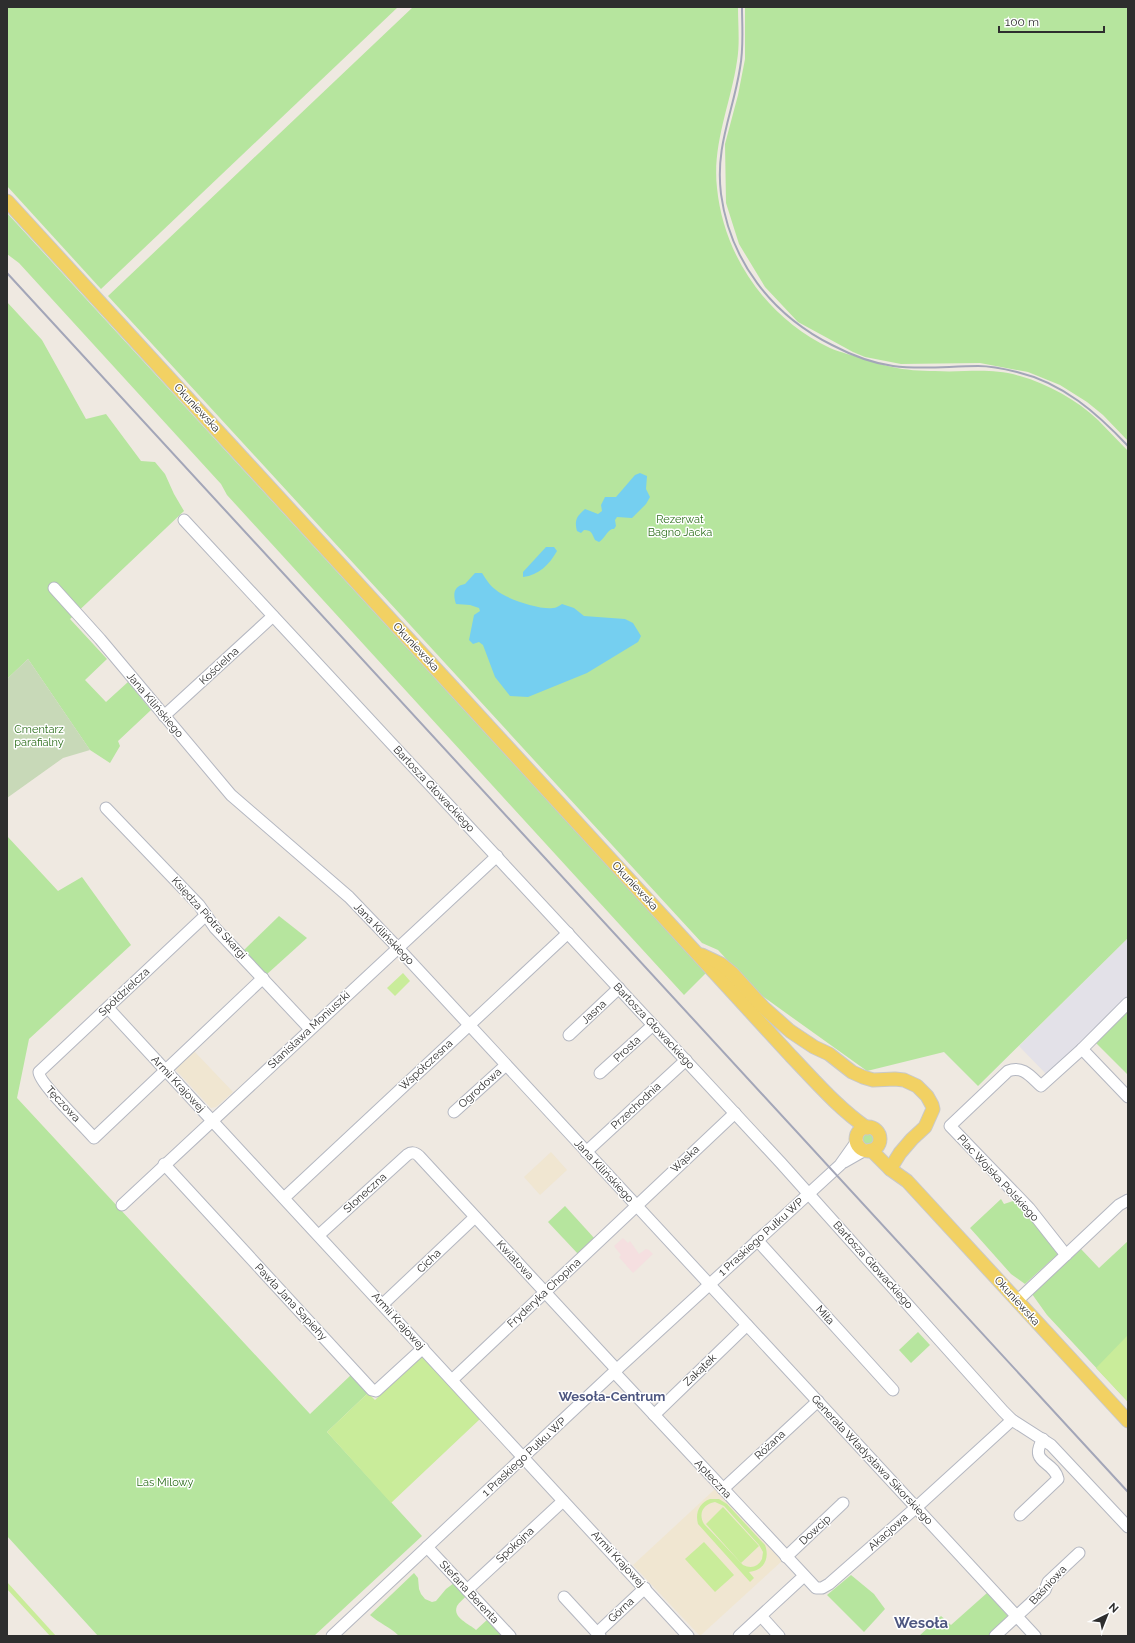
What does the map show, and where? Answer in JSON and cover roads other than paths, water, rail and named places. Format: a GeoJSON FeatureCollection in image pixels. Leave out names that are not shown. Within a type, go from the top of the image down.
{"type":"FeatureCollection","features":[{"type":"Feature","properties":{"kind":"main road","name":"Okuniewska"},"geometry":{"type":"LineString","coordinates":[[7,201],[825,1093],[866,1144],[892,1165],[1128,1422]]}},
{"type":"Feature","properties":{"kind":"main road"},"geometry":{"type":"LineString","coordinates":[[697,953],[710,957],[721,964],[732,973],[763,1007],[790,1031],[814,1047],[829,1054],[852,1072],[870,1079],[904,1080],[915,1085],[923,1092],[933,1109],[926,1127],[912,1139],[892,1165]]}},
{"type":"Feature","properties":{"kind":"main road","name":"Okuniewska"},"geometry":{"type":"LineString","coordinates":[[825,1093],[855,1120],[866,1128],[875,1130],[879,1135],[866,1144]]}},
{"type":"Feature","properties":{"kind":"main road"},"geometry":{"type":"LineString","coordinates":[[866,1128],[859,1132],[866,1144]]}},
{"type":"Feature","properties":{"kind":"street","name":"Bartosza Głowackiego"},"geometry":{"type":"LineString","coordinates":[[184,520],[735,1113],[1012,1420],[1043,1439],[1060,1453],[1128,1527]]}},
{"type":"Feature","properties":{"kind":"street","name":"Jana Kilińskiego"},"geometry":{"type":"LineString","coordinates":[[54,588],[231,795],[349,897],[709,1284]]}},
{"type":"Feature","properties":{"kind":"street","name":"Kościelna"},"geometry":{"type":"LineString","coordinates":[[164,716],[273,616]]}},
{"type":"Feature","properties":{"kind":"street","name":"Księdza Piotra Skargi"},"geometry":{"type":"LineString","coordinates":[[106,808],[199,905],[215,928],[264,978],[310,1029]]}},
{"type":"Feature","properties":{"kind":"street","name":"Stanisława Moniuszki"},"geometry":{"type":"LineString","coordinates":[[122,1205],[212,1119],[497,856]]}},
{"type":"Feature","properties":{"kind":"street","name":"Spółdzielcza"},"geometry":{"type":"LineString","coordinates":[[42,1069],[206,915]]}},
{"type":"Feature","properties":{"kind":"street","name":"Współczesna"},"geometry":{"type":"LineString","coordinates":[[284,1198],[568,933]]}},
{"type":"Feature","properties":{"kind":"street"},"geometry":{"type":"LineString","coordinates":[[166,1070],[264,978]]}},
{"type":"Feature","properties":{"kind":"street","name":"Jasna"},"geometry":{"type":"LineString","coordinates":[[569,1035],[619,988]]}},
{"type":"Feature","properties":{"kind":"street","name":"Plac Wojska Polskiego"},"geometry":{"type":"LineString","coordinates":[[1066,1255],[1029,1208],[950,1126],[1006,1072],[1014,1069],[1023,1070],[1041,1086],[1082,1049],[1128,1002]]}},
{"type":"Feature","properties":{"kind":"street","name":"Armii Krajowej"},"geometry":{"type":"LineString","coordinates":[[108,1008],[688,1636]]}},
{"type":"Feature","properties":{"kind":"street","name":"Prosta"},"geometry":{"type":"LineString","coordinates":[[600,1074],[653,1025]]}},
{"type":"Feature","properties":{"kind":"street"},"geometry":{"type":"LineString","coordinates":[[1082,1049],[1128,1097]]}},
{"type":"Feature","properties":{"kind":"street","name":"Przechodnia"},"geometry":{"type":"LineString","coordinates":[[586,1152],[686,1060]]}},
{"type":"Feature","properties":{"kind":"street","name":"Ogrodowa"},"geometry":{"type":"LineString","coordinates":[[454,1112],[506,1065]]}},
{"type":"Feature","properties":{"kind":"street","name":"Tęczowa"},"geometry":{"type":"LineString","coordinates":[[42,1069],[39,1075],[41,1080],[94,1138],[166,1070]]}},
{"type":"Feature","properties":{"kind":"street","name":"Wąska"},"geometry":{"type":"LineString","coordinates":[[636,1206],[735,1113]]}},
{"type":"Feature","properties":{"kind":"street","name":"1 Praskiego Pułku WP"},"geometry":{"type":"LineString","coordinates":[[332,1636],[709,1284],[840,1165],[866,1144]]}},
{"type":"Feature","properties":{"kind":"street","name":"Kwiatowa"},"geometry":{"type":"LineString","coordinates":[[412,1153],[419,1156],[615,1371]]}},
{"type":"Feature","properties":{"kind":"street","name":"Słoneczna"},"geometry":{"type":"LineString","coordinates":[[319,1235],[406,1155],[412,1153]]}},
{"type":"Feature","properties":{"kind":"street","name":"Pawła Jana Sapiehy"},"geometry":{"type":"LineString","coordinates":[[164,1164],[372,1390],[376,1391],[423,1348]]}},
{"type":"Feature","properties":{"kind":"street"},"geometry":{"type":"LineString","coordinates":[[1017,1301],[1119,1205],[1128,1200]]}},
{"type":"Feature","properties":{"kind":"street","name":"Fryderyka Chopina"},"geometry":{"type":"LineString","coordinates":[[452,1380],[636,1206]]}},
{"type":"Feature","properties":{"kind":"street","name":"Cicha"},"geometry":{"type":"LineString","coordinates":[[383,1304],[475,1217]]}},
{"type":"Feature","properties":{"kind":"street","name":"Miła"},"geometry":{"type":"LineString","coordinates":[[757,1240],[893,1390]]}},
{"type":"Feature","properties":{"kind":"street","name":"Generała Władysława Sikorskiego"},"geometry":{"type":"LineString","coordinates":[[709,1284],[1035,1636]]}},
{"type":"Feature","properties":{"kind":"street","name":"Zakątek"},"geometry":{"type":"LineString","coordinates":[[654,1415],[747,1325]]}},
{"type":"Feature","properties":{"kind":"street","name":"Apteczna"},"geometry":{"type":"LineString","coordinates":[[615,1371],[813,1586]]}},
{"type":"Feature","properties":{"kind":"street","name":"Różana"},"geometry":{"type":"LineString","coordinates":[[723,1489],[818,1401]]}},
{"type":"Feature","properties":{"kind":"street","name":"Akacjowa"},"geometry":{"type":"LineString","coordinates":[[813,1586],[820,1588],[829,1584],[916,1508],[1012,1420]]}},
{"type":"Feature","properties":{"kind":"street"},"geometry":{"type":"LineString","coordinates":[[1020,1515],[1058,1479],[1056,1474],[1038,1453],[1039,1446],[1043,1439]]}},
{"type":"Feature","properties":{"kind":"street","name":"Spokojna"},"geometry":{"type":"LineString","coordinates":[[467,1590],[563,1501]]}},
{"type":"Feature","properties":{"kind":"street","name":"Dowcip"},"geometry":{"type":"LineString","coordinates":[[786,1557],[843,1503]]}},
{"type":"Feature","properties":{"kind":"street","name":"Stefana Berenta"},"geometry":{"type":"LineString","coordinates":[[427,1547],[510,1636]]}},
{"type":"Feature","properties":{"kind":"street","name":"Baśniowa"},"geometry":{"type":"LineString","coordinates":[[995,1636],[1045,1590],[1048,1582],[1079,1553]]}},
{"type":"Feature","properties":{"kind":"street"},"geometry":{"type":"LineString","coordinates":[[739,1636],[804,1576]]}},
{"type":"Feature","properties":{"kind":"street","name":"Górna"},"geometry":{"type":"LineString","coordinates":[[564,1597],[599,1634],[645,1588]]}},
{"type":"Feature","properties":{"kind":"street"},"geometry":{"type":"LineString","coordinates":[[761,1616],[779,1636]]}},
{"type":"Feature","properties":{"kind":"water"},"geometry":{"type":"Polygon","coordinates":[[[640,473],[647,476],[646,489],[650,497],[646,504],[632,518],[617,517],[615,520],[616,526],[614,529],[610,530],[599,542],[595,540],[589,531],[584,530],[581,533],[577,531],[576,521],[578,516],[585,509],[598,514],[602,511],[601,505],[605,497],[616,497],[635,475],[640,473]]]}},
{"type":"Feature","properties":{"kind":"water"},"geometry":{"type":"Polygon","coordinates":[[[546,547],[554,547],[557,551],[551,561],[539,572],[523,577],[523,572],[546,547]]]}},
{"type":"Feature","properties":{"kind":"water"},"geometry":{"type":"Polygon","coordinates":[[[475,573],[482,573],[494,588],[507,597],[532,606],[547,608],[555,608],[562,604],[574,608],[584,616],[625,619],[633,623],[641,636],[638,642],[587,673],[528,697],[510,696],[495,677],[483,645],[479,642],[473,644],[469,640],[474,615],[480,611],[479,608],[470,605],[456,604],[455,601],[454,594],[456,589],[465,584],[475,573]]]}},
{"type":"Feature","properties":{"kind":"railway"},"geometry":{"type":"LineString","coordinates":[[742,7],[741,60],[720,160],[721,194],[726,218],[734,242],[744,263],[757,283],[773,302],[810,333],[839,349],[869,361],[885,365],[914,368],[978,366],[998,368],[1034,377],[1078,401],[1104,422],[1128,446]]}},
{"type":"Feature","properties":{"kind":"railway"},"geometry":{"type":"LineString","coordinates":[[7,273],[1128,1492]]}},
{"type":"Feature","properties":{"kind":"district","name":"Wesoła-Centrum"},"geometry":{"type":"Point","coordinates":[612,1396]}},
{"type":"Feature","properties":{"kind":"district","name":"Wesoła"},"geometry":{"type":"Point","coordinates":[921,1623]}},
{"type":"Feature","properties":{"kind":"park label","name":"Rezerwat Bagno Jacka"},"geometry":{"type":"Point","coordinates":[680,525]}},
{"type":"Feature","properties":{"kind":"park label","name":"Cmentarz parafialny"},"geometry":{"type":"Point","coordinates":[39,735]}},
{"type":"Feature","properties":{"kind":"park label","name":"Las Milowy"},"geometry":{"type":"Point","coordinates":[165,1482]}}]}
